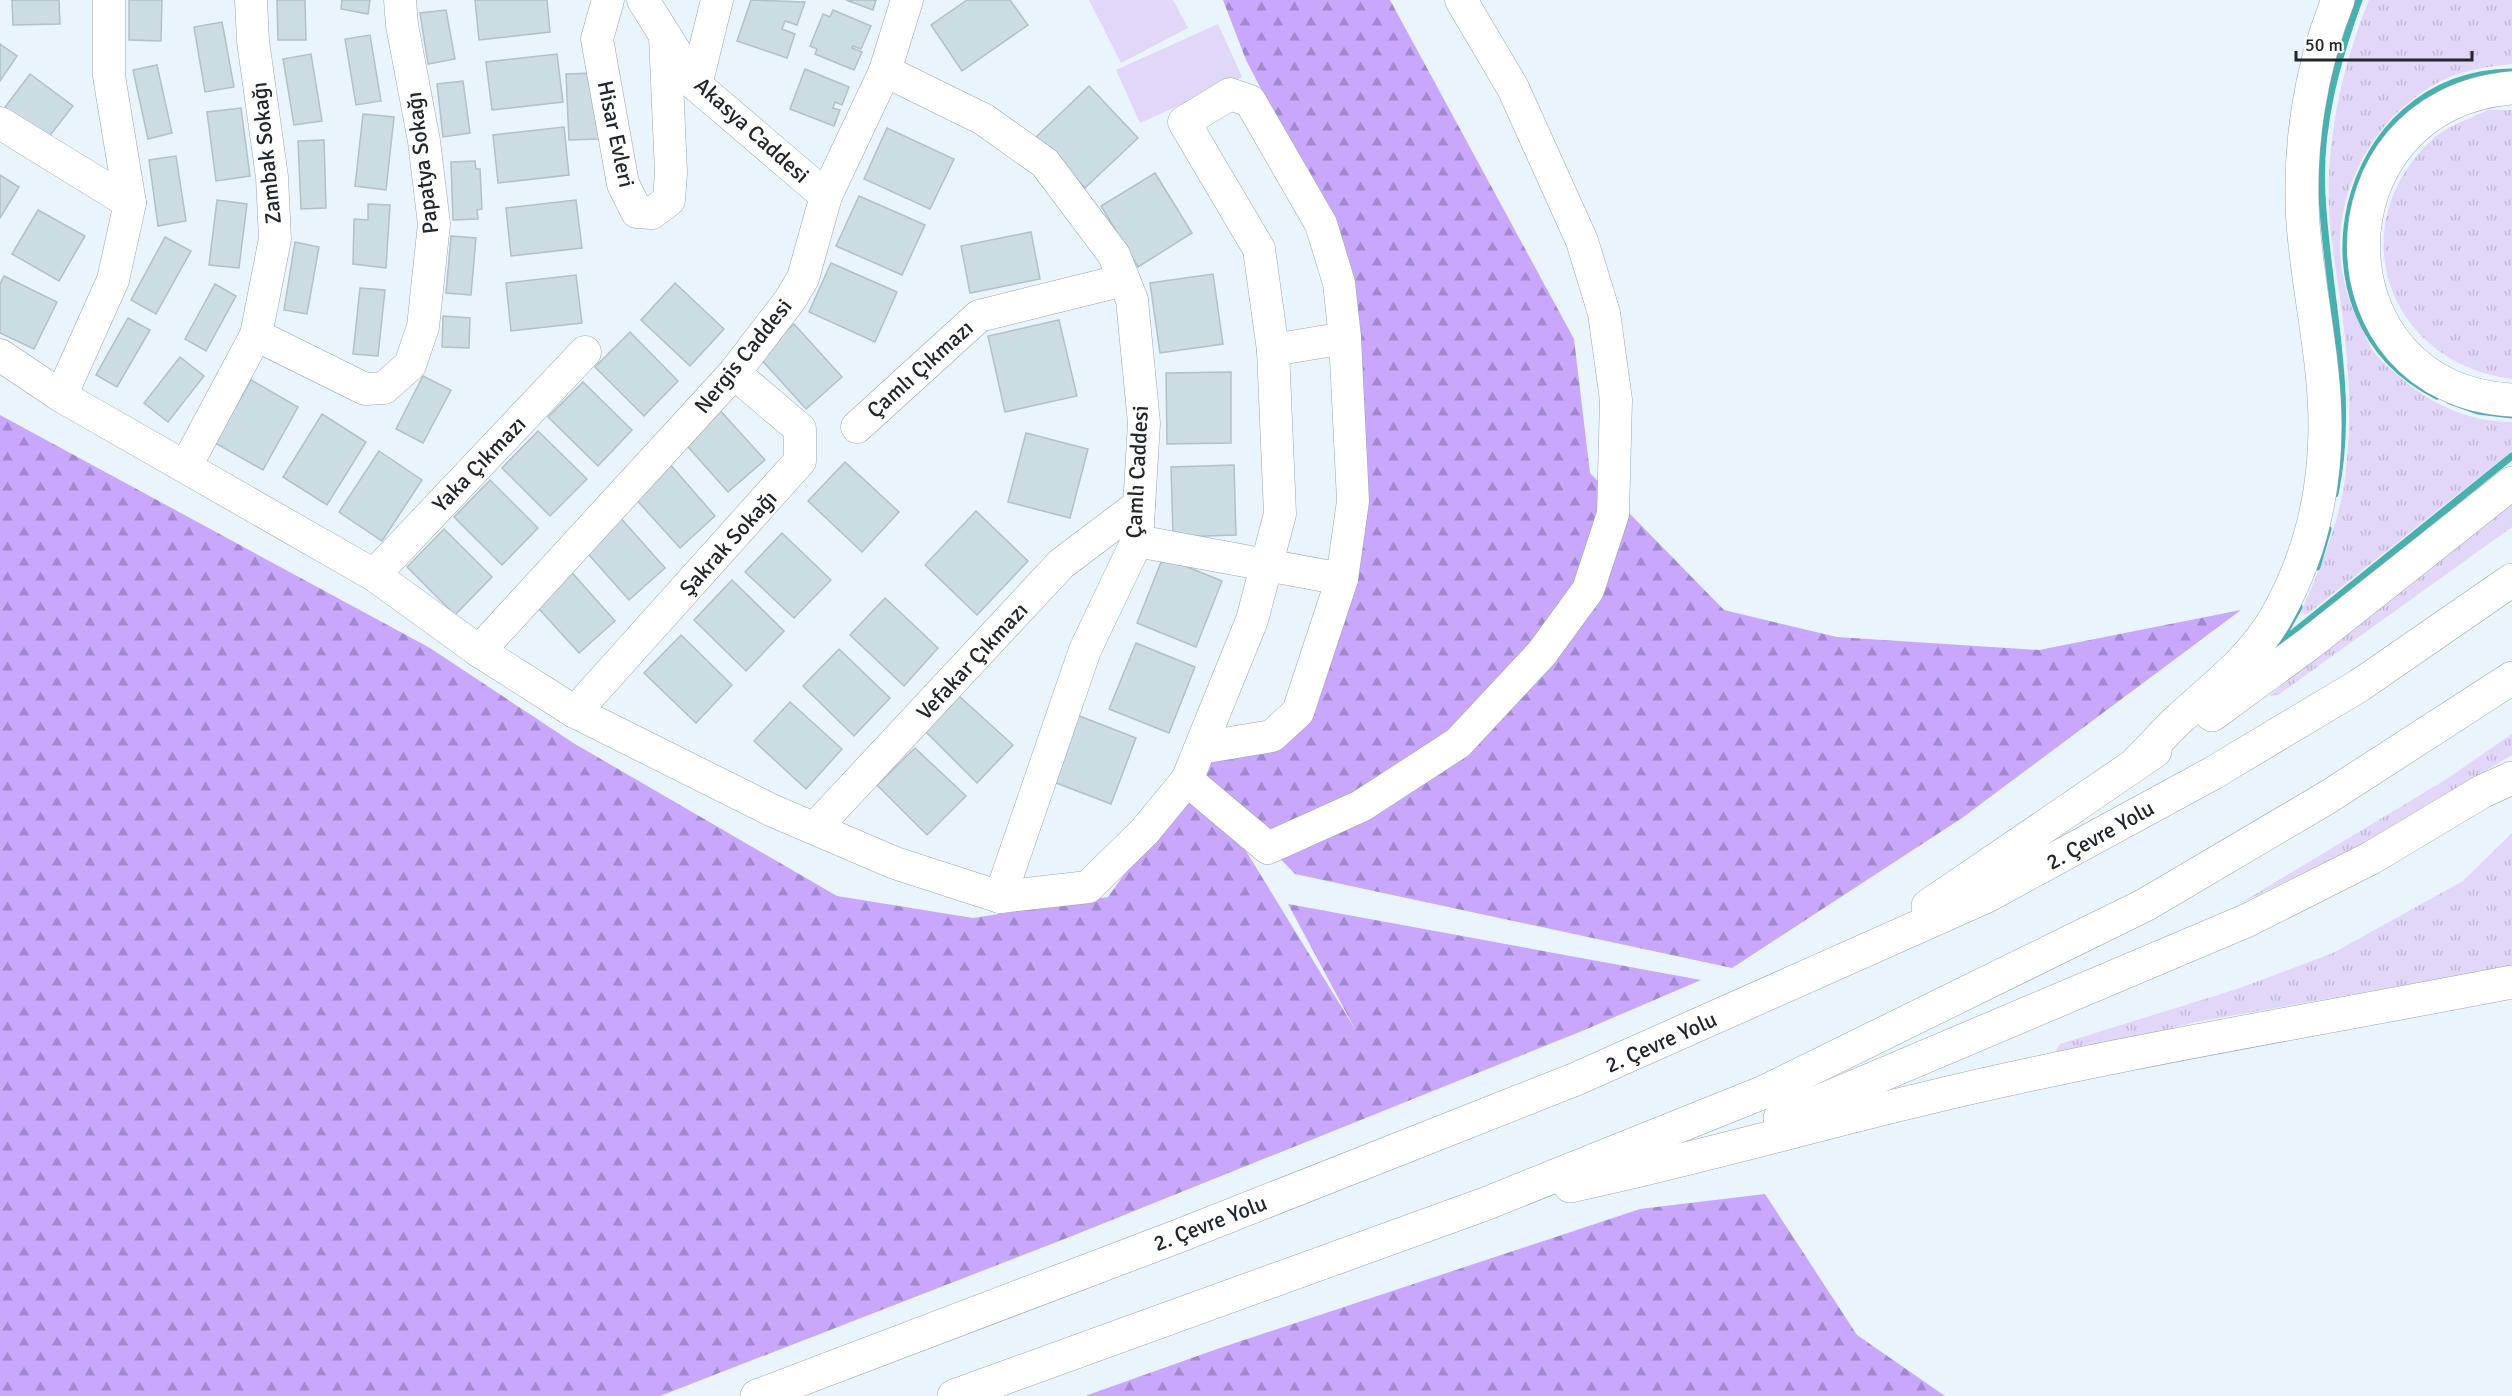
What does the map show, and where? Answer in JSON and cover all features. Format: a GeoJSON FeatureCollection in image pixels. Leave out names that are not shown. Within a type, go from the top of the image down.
{"type":"FeatureCollection","features":[{"type":"Feature","properties":{"kind":"highway"},"geometry":{"type":"LineString","coordinates":[[2138,761],[2179,720],[2225,680],[2258,643],[2275,618],[2297,574],[2312,533],[2323,479],[2325,424],[2303,221],[2303,153],[2308,107],[2318,63],[2338,0]]}},
{"type":"Feature","properties":{"kind":"highway"},"geometry":{"type":"LineString","coordinates":[[2512,88],[2483,90],[2454,100],[2424,119],[2399,146],[2374,182],[2365,214],[2362,243],[2366,276],[2376,308],[2390,335],[2413,360],[2432,377],[2455,389],[2495,399],[2512,400]]}},
{"type":"Feature","properties":{"kind":"highway"},"geometry":{"type":"LineString","coordinates":[[1856,957],[2138,761],[2221,709],[2512,483]]}},
{"type":"Feature","properties":{"kind":"highway","name":"2. Çevre Yolu"},"geometry":{"type":"LineString","coordinates":[[757,1396],[1176,1236],[1576,1079],[1856,957],[1985,897],[2213,773],[2360,685],[2512,579]]}},
{"type":"Feature","properties":{"kind":"highway"},"geometry":{"type":"LineString","coordinates":[[954,1396],[1485,1204],[1764,1092],[2145,905],[2328,797],[2512,678]]}},
{"type":"Feature","properties":{"kind":"highway"},"geometry":{"type":"LineString","coordinates":[[1662,1167],[2248,920],[2371,858],[2512,778]]}},
{"type":"Feature","properties":{"kind":"highway"},"geometry":{"type":"LineString","coordinates":[[1485,1204],[1662,1167],[1964,1090],[2512,982]]}},
{"type":"Feature","properties":{"kind":"street"},"geometry":{"type":"LineString","coordinates":[[61,396],[112,280],[130,203],[109,76],[108,0]]}},
{"type":"Feature","properties":{"kind":"street","name":"Zambak Sokağı"},"geometry":{"type":"LineString","coordinates":[[186,466],[256,335],[275,238],[272,177],[254,41],[251,0]]}},
{"type":"Feature","properties":{"kind":"street","name":"Papatya Sokağı"},"geometry":{"type":"LineString","coordinates":[[256,335],[365,389],[384,388],[410,365],[423,327],[434,224],[424,141],[402,25],[400,0]]}},
{"type":"Feature","properties":{"kind":"street","name":"Hisar Evleri"},"geometry":{"type":"LineString","coordinates":[[608,0],[597,39],[623,184],[637,212],[652,213],[669,200],[671,173],[665,36]]}},
{"type":"Feature","properties":{"kind":"street","name":"Akasya Caddesi"},"geometry":{"type":"LineString","coordinates":[[644,0],[696,85],[826,196]]}},
{"type":"Feature","properties":{"kind":"street"},"geometry":{"type":"LineString","coordinates":[[696,85],[717,0]]}},
{"type":"Feature","properties":{"kind":"street","name":"Nergis Caddesi"},"geometry":{"type":"LineString","coordinates":[[479,651],[734,373],[790,300],[803,278],[826,196],[885,71],[907,0]]}},
{"type":"Feature","properties":{"kind":"street"},"geometry":{"type":"LineString","coordinates":[[1187,780],[1268,848],[1361,806],[1458,743],[1542,653],[1588,590],[1613,514],[1616,400],[1604,313],[1582,241],[1513,88],[1461,0]]}},
{"type":"Feature","properties":{"kind":"street","name":"Çamlı Caddesi"},"geometry":{"type":"LineString","coordinates":[[885,71],[983,119],[1045,163],[1114,255],[1132,300],[1144,423],[1137,541],[1085,650],[1000,897]]}},
{"type":"Feature","properties":{"kind":"street"},"geometry":{"type":"LineString","coordinates":[[0,355],[61,396],[374,575],[479,651],[575,712],[771,810],[895,863],[1000,897],[1088,887],[1145,831],[1187,780],[1200,748],[1252,620],[1280,514],[1273,350],[1259,249],[1184,122],[1230,94],[1250,100],[1321,224],[1338,283],[1346,338],[1353,501],[1342,579],[1298,712],[1272,736],[1200,748]]}},
{"type":"Feature","properties":{"kind":"street"},"geometry":{"type":"LineString","coordinates":[[0,123],[130,203]]}},
{"type":"Feature","properties":{"kind":"street","name":"Çamlı Çıkmazı"},"geometry":{"type":"LineString","coordinates":[[857,427],[979,316],[1124,280]]}},
{"type":"Feature","properties":{"kind":"street"},"geometry":{"type":"LineString","coordinates":[[1273,350],[1346,338]]}},
{"type":"Feature","properties":{"kind":"street","name":"Yaka Çıkmazı"},"geometry":{"type":"LineString","coordinates":[[374,575],[585,352]]}},
{"type":"Feature","properties":{"kind":"street","name":"Şakrak Sokağı"},"geometry":{"type":"LineString","coordinates":[[575,712],[800,461],[800,429],[734,373]]}},
{"type":"Feature","properties":{"kind":"street","name":"Vefakar Çıkmazı"},"geometry":{"type":"LineString","coordinates":[[815,828],[1061,564],[1139,505]]}},
{"type":"Feature","properties":{"kind":"street"},"geometry":{"type":"LineString","coordinates":[[1137,541],[1342,579]]}},
{"type":"Feature","properties":{"kind":"green space"},"geometry":{"type":"Polygon","coordinates":[[[1089,0],[1173,0],[1188,28],[1121,63],[1089,0]]]}},
{"type":"Feature","properties":{"kind":"green space"},"geometry":{"type":"Polygon","coordinates":[[[1223,0],[1390,0],[1574,339],[1590,473],[1724,610],[1837,637],[2039,650],[2241,610],[1962,818],[1732,968],[1295,874],[1200,776],[1355,1029],[1288,904],[1701,980],[1582,1031],[1072,1236],[660,1396],[0,1396],[0,415],[430,648],[575,744],[837,896],[973,918],[1108,897],[1197,773],[1202,751],[1274,742],[1361,488],[1360,322],[1339,239],[1246,60],[1223,0]]]}},
{"type":"Feature","properties":{"kind":"green space"},"geometry":{"type":"Polygon","coordinates":[[[2369,0],[2512,0],[2512,64],[2474,70],[2437,83],[2408,103],[2384,127],[2364,155],[2350,186],[2342,220],[2340,253],[2345,287],[2358,320],[2377,356],[2413,388],[2439,404],[2481,419],[2512,422],[2512,451],[2306,615],[2301,612],[2323,560],[2340,507],[2348,454],[2348,371],[2330,228],[2330,158],[2344,77],[2369,0]]]}},
{"type":"Feature","properties":{"kind":"green space"},"geometry":{"type":"Polygon","coordinates":[[[1218,24],[1242,77],[1140,123],[1116,70],[1218,24]]]}},
{"type":"Feature","properties":{"kind":"green space"},"geometry":{"type":"Polygon","coordinates":[[[2488,110],[2512,110],[2512,379],[2468,367],[2433,346],[2407,318],[2390,284],[2384,247],[2389,209],[2406,171],[2435,137],[2454,125],[2488,110]]]}},
{"type":"Feature","properties":{"kind":"green space"},"geometry":{"type":"Polygon","coordinates":[[[2512,496],[2512,527],[2278,695],[2269,696],[2363,615],[2512,496]]]}},
{"type":"Feature","properties":{"kind":"green space"},"geometry":{"type":"Polygon","coordinates":[[[2512,734],[2512,755],[2358,847],[2239,904],[2445,780],[2512,734]]]}},
{"type":"Feature","properties":{"kind":"green space"},"geometry":{"type":"Polygon","coordinates":[[[2512,833],[2512,966],[2196,1022],[2064,1054],[2056,1051],[2060,1044],[2237,989],[2333,953],[2463,881],[2512,833]]]}},
{"type":"Feature","properties":{"kind":"green space"},"geometry":{"type":"Polygon","coordinates":[[[1765,1194],[1857,1335],[1945,1396],[1085,1396],[1217,1349],[1640,1209],[1765,1194]]]}},
{"type":"Feature","properties":{"kind":"building"},"geometry":{"type":"Polygon","coordinates":[[[12,0],[59,0],[60,24],[13,25],[12,0]]]}},
{"type":"Feature","properties":{"kind":"building"},"geometry":{"type":"Polygon","coordinates":[[[129,0],[162,0],[161,41],[129,40],[129,0]]]}},
{"type":"Feature","properties":{"kind":"building"},"geometry":{"type":"Polygon","coordinates":[[[277,0],[305,0],[306,40],[278,40],[277,0]]]}},
{"type":"Feature","properties":{"kind":"building"},"geometry":{"type":"Polygon","coordinates":[[[342,0],[370,0],[368,14],[341,9],[342,0]]]}},
{"type":"Feature","properties":{"kind":"building"},"geometry":{"type":"Polygon","coordinates":[[[475,0],[547,0],[550,32],[479,40],[475,0]]]}},
{"type":"Feature","properties":{"kind":"building"},"geometry":{"type":"Polygon","coordinates":[[[751,0],[805,2],[797,25],[785,21],[782,29],[795,34],[787,58],[737,41],[751,0]]]}},
{"type":"Feature","properties":{"kind":"building"},"geometry":{"type":"Polygon","coordinates":[[[846,0],[876,0],[873,10],[846,0]]]}},
{"type":"Feature","properties":{"kind":"building"},"geometry":{"type":"Polygon","coordinates":[[[967,0],[1010,0],[1028,25],[962,71],[931,25],[967,0]]]}},
{"type":"Feature","properties":{"kind":"building"},"geometry":{"type":"Polygon","coordinates":[[[446,10],[455,59],[428,64],[420,13],[446,10]]]}},
{"type":"Feature","properties":{"kind":"building"},"geometry":{"type":"Polygon","coordinates":[[[833,10],[871,26],[861,49],[853,46],[852,48],[862,52],[854,70],[815,54],[817,49],[810,46],[823,14],[830,17],[833,10]]]}},
{"type":"Feature","properties":{"kind":"building"},"geometry":{"type":"Polygon","coordinates":[[[222,22],[234,87],[205,92],[194,27],[222,22]]]}},
{"type":"Feature","properties":{"kind":"building"},"geometry":{"type":"Polygon","coordinates":[[[370,35],[381,101],[356,105],[345,39],[370,35]]]}},
{"type":"Feature","properties":{"kind":"building"},"geometry":{"type":"Polygon","coordinates":[[[0,44],[17,56],[0,81],[0,44]]]}},
{"type":"Feature","properties":{"kind":"building"},"geometry":{"type":"Polygon","coordinates":[[[311,54],[322,121],[294,125],[283,59],[311,54]]]}},
{"type":"Feature","properties":{"kind":"building"},"geometry":{"type":"Polygon","coordinates":[[[557,54],[563,102],[492,110],[486,62],[557,54]]]}},
{"type":"Feature","properties":{"kind":"building"},"geometry":{"type":"Polygon","coordinates":[[[157,65],[172,133],[148,139],[133,70],[157,65]]]}},
{"type":"Feature","properties":{"kind":"building"},"geometry":{"type":"Polygon","coordinates":[[[805,69],[849,87],[842,105],[835,102],[833,108],[840,110],[834,126],[790,109],[805,69]]]}},
{"type":"Feature","properties":{"kind":"building"},"geometry":{"type":"Polygon","coordinates":[[[597,73],[599,139],[569,140],[566,74],[597,73]]]}},
{"type":"Feature","properties":{"kind":"building"},"geometry":{"type":"Polygon","coordinates":[[[30,74],[73,106],[44,143],[2,111],[30,74]]]}},
{"type":"Feature","properties":{"kind":"building"},"geometry":{"type":"Polygon","coordinates":[[[463,81],[470,133],[443,137],[437,84],[463,81]]]}},
{"type":"Feature","properties":{"kind":"building"},"geometry":{"type":"Polygon","coordinates":[[[1089,86],[1138,138],[1085,188],[1036,137],[1089,86]]]}},
{"type":"Feature","properties":{"kind":"building"},"geometry":{"type":"Polygon","coordinates":[[[241,108],[250,176],[216,181],[207,112],[241,108]]]}},
{"type":"Feature","properties":{"kind":"building"},"geometry":{"type":"Polygon","coordinates":[[[363,114],[394,117],[386,190],[355,186],[363,114]]]}},
{"type":"Feature","properties":{"kind":"building"},"geometry":{"type":"Polygon","coordinates":[[[564,127],[569,175],[498,183],[493,135],[564,127]]]}},
{"type":"Feature","properties":{"kind":"building"},"geometry":{"type":"Polygon","coordinates":[[[887,128],[954,159],[930,209],[864,179],[887,128]]]}},
{"type":"Feature","properties":{"kind":"building"},"geometry":{"type":"Polygon","coordinates":[[[324,140],[326,208],[301,209],[298,141],[324,140]]]}},
{"type":"Feature","properties":{"kind":"building"},"geometry":{"type":"Polygon","coordinates":[[[176,156],[186,221],[158,226],[149,160],[176,156]]]}},
{"type":"Feature","properties":{"kind":"building"},"geometry":{"type":"Polygon","coordinates":[[[475,161],[476,169],[480,169],[482,209],[477,210],[478,219],[453,220],[451,162],[475,161]]]}},
{"type":"Feature","properties":{"kind":"building"},"geometry":{"type":"Polygon","coordinates":[[[1155,173],[1192,233],[1138,267],[1101,206],[1155,173]]]}},
{"type":"Feature","properties":{"kind":"building"},"geometry":{"type":"Polygon","coordinates":[[[0,175],[19,187],[0,218],[0,175]]]}},
{"type":"Feature","properties":{"kind":"building"},"geometry":{"type":"Polygon","coordinates":[[[859,196],[925,225],[902,275],[836,246],[859,196]]]}},
{"type":"Feature","properties":{"kind":"building"},"geometry":{"type":"Polygon","coordinates":[[[217,200],[247,204],[239,268],[209,265],[217,200]]]}},
{"type":"Feature","properties":{"kind":"building"},"geometry":{"type":"Polygon","coordinates":[[[576,200],[582,248],[511,256],[506,208],[576,200]]]}},
{"type":"Feature","properties":{"kind":"building"},"geometry":{"type":"Polygon","coordinates":[[[368,204],[390,205],[386,268],[353,264],[354,219],[368,220],[368,204]]]}},
{"type":"Feature","properties":{"kind":"building"},"geometry":{"type":"Polygon","coordinates":[[[38,210],[85,236],[59,281],[12,254],[38,210]]]}},
{"type":"Feature","properties":{"kind":"building"},"geometry":{"type":"Polygon","coordinates":[[[1031,232],[1040,279],[970,293],[961,246],[1031,232]]]}},
{"type":"Feature","properties":{"kind":"building"},"geometry":{"type":"Polygon","coordinates":[[[451,236],[476,238],[471,295],[446,293],[451,236]]]}},
{"type":"Feature","properties":{"kind":"building"},"geometry":{"type":"Polygon","coordinates":[[[165,237],[191,251],[156,314],[131,300],[165,237]]]}},
{"type":"Feature","properties":{"kind":"building"},"geometry":{"type":"Polygon","coordinates":[[[295,242],[319,247],[307,314],[284,310],[295,242]]]}},
{"type":"Feature","properties":{"kind":"building"},"geometry":{"type":"Polygon","coordinates":[[[831,263],[897,292],[875,342],[809,312],[831,263]]]}},
{"type":"Feature","properties":{"kind":"building"},"geometry":{"type":"Polygon","coordinates":[[[1213,274],[1223,344],[1160,353],[1150,283],[1213,274]]]}},
{"type":"Feature","properties":{"kind":"building"},"geometry":{"type":"Polygon","coordinates":[[[576,275],[582,323],[511,331],[506,283],[576,275]]]}},
{"type":"Feature","properties":{"kind":"building"},"geometry":{"type":"Polygon","coordinates":[[[4,276],[57,302],[34,349],[0,333],[0,284],[4,276]]]}},
{"type":"Feature","properties":{"kind":"building"},"geometry":{"type":"Polygon","coordinates":[[[675,283],[724,329],[690,366],[641,320],[675,283]]]}},
{"type":"Feature","properties":{"kind":"building"},"geometry":{"type":"Polygon","coordinates":[[[215,284],[236,296],[206,351],[185,339],[215,284]]]}},
{"type":"Feature","properties":{"kind":"building"},"geometry":{"type":"Polygon","coordinates":[[[360,288],[385,290],[378,356],[353,354],[360,288]]]}},
{"type":"Feature","properties":{"kind":"building"},"geometry":{"type":"Polygon","coordinates":[[[443,316],[470,318],[469,348],[442,347],[443,316]]]}},
{"type":"Feature","properties":{"kind":"building"},"geometry":{"type":"Polygon","coordinates":[[[128,318],[150,330],[117,387],[96,375],[128,318]]]}},
{"type":"Feature","properties":{"kind":"building"},"geometry":{"type":"Polygon","coordinates":[[[1059,320],[1077,396],[1005,412],[988,336],[1059,320]]]}},
{"type":"Feature","properties":{"kind":"building"},"geometry":{"type":"Polygon","coordinates":[[[794,324],[842,377],[806,409],[758,356],[794,324]]]}},
{"type":"Feature","properties":{"kind":"building"},"geometry":{"type":"Polygon","coordinates":[[[630,332],[678,381],[644,416],[595,367],[630,332]]]}},
{"type":"Feature","properties":{"kind":"building"},"geometry":{"type":"Polygon","coordinates":[[[180,357],[204,376],[168,422],[144,403],[180,357]]]}},
{"type":"Feature","properties":{"kind":"building"},"geometry":{"type":"Polygon","coordinates":[[[1231,372],[1231,443],[1167,444],[1166,373],[1231,372]]]}},
{"type":"Feature","properties":{"kind":"building"},"geometry":{"type":"Polygon","coordinates":[[[423,376],[451,390],[423,443],[396,429],[423,376]]]}},
{"type":"Feature","properties":{"kind":"building"},"geometry":{"type":"Polygon","coordinates":[[[251,380],[298,407],[263,470],[215,443],[251,380]]]}},
{"type":"Feature","properties":{"kind":"building"},"geometry":{"type":"Polygon","coordinates":[[[583,382],[632,430],[598,466],[548,417],[583,382]]]}},
{"type":"Feature","properties":{"kind":"building"},"geometry":{"type":"Polygon","coordinates":[[[717,407],[765,460],[728,492],[681,439],[717,407]]]}},
{"type":"Feature","properties":{"kind":"building"},"geometry":{"type":"Polygon","coordinates":[[[322,414],[366,442],[327,505],[283,477],[322,414]]]}},
{"type":"Feature","properties":{"kind":"building"},"geometry":{"type":"Polygon","coordinates":[[[538,431],[587,479],[550,516],[502,468],[538,431]]]}},
{"type":"Feature","properties":{"kind":"building"},"geometry":{"type":"Polygon","coordinates":[[[1026,433],[1088,449],[1070,518],[1008,502],[1026,433]]]}},
{"type":"Feature","properties":{"kind":"building"},"geometry":{"type":"Polygon","coordinates":[[[379,451],[422,480],[382,541],[339,512],[379,451]]]}},
{"type":"Feature","properties":{"kind":"building"},"geometry":{"type":"Polygon","coordinates":[[[668,462],[715,516],[680,548],[632,495],[668,462]]]}},
{"type":"Feature","properties":{"kind":"building"},"geometry":{"type":"Polygon","coordinates":[[[845,462],[899,512],[862,552],[808,501],[845,462]]]}},
{"type":"Feature","properties":{"kind":"building"},"geometry":{"type":"Polygon","coordinates":[[[1234,465],[1236,535],[1173,537],[1171,467],[1234,465]]]}},
{"type":"Feature","properties":{"kind":"building"},"geometry":{"type":"Polygon","coordinates":[[[490,480],[538,528],[502,565],[454,517],[490,480]]]}},
{"type":"Feature","properties":{"kind":"building"},"geometry":{"type":"Polygon","coordinates":[[[976,511],[1028,561],[977,615],[925,565],[976,511]]]}},
{"type":"Feature","properties":{"kind":"building"},"geometry":{"type":"Polygon","coordinates":[[[618,515],[665,568],[629,600],[582,547],[618,515]]]}},
{"type":"Feature","properties":{"kind":"building"},"geometry":{"type":"Polygon","coordinates":[[[444,529],[492,577],[455,615],[407,567],[444,529]]]}},
{"type":"Feature","properties":{"kind":"building"},"geometry":{"type":"Polygon","coordinates":[[[782,533],[831,580],[794,618],[745,572],[782,533]]]}},
{"type":"Feature","properties":{"kind":"building"},"geometry":{"type":"Polygon","coordinates":[[[1163,557],[1222,581],[1196,647],[1137,623],[1163,557]]]}},
{"type":"Feature","properties":{"kind":"building"},"geometry":{"type":"Polygon","coordinates":[[[567,567],[615,621],[579,653],[531,600],[567,567]]]}},
{"type":"Feature","properties":{"kind":"building"},"geometry":{"type":"Polygon","coordinates":[[[732,580],[784,631],[746,671],[694,620],[732,580]]]}},
{"type":"Feature","properties":{"kind":"building"},"geometry":{"type":"Polygon","coordinates":[[[885,598],[938,648],[904,686],[850,635],[885,598]]]}},
{"type":"Feature","properties":{"kind":"building"},"geometry":{"type":"Polygon","coordinates":[[[681,635],[732,685],[696,723],[644,673],[681,635]]]}},
{"type":"Feature","properties":{"kind":"building"},"geometry":{"type":"Polygon","coordinates":[[[1136,643],[1195,667],[1169,733],[1109,709],[1136,643]]]}},
{"type":"Feature","properties":{"kind":"building"},"geometry":{"type":"Polygon","coordinates":[[[839,649],[890,698],[854,736],[803,686],[839,649]]]}},
{"type":"Feature","properties":{"kind":"building"},"geometry":{"type":"Polygon","coordinates":[[[959,696],[1013,745],[977,783],[925,731],[959,696]]]}},
{"type":"Feature","properties":{"kind":"building"},"geometry":{"type":"Polygon","coordinates":[[[790,702],[842,749],[806,789],[754,741],[790,702]]]}},
{"type":"Feature","properties":{"kind":"building"},"geometry":{"type":"Polygon","coordinates":[[[1077,715],[1136,738],[1111,804],[1051,781],[1077,715]]]}},
{"type":"Feature","properties":{"kind":"building"},"geometry":{"type":"Polygon","coordinates":[[[915,748],[966,796],[927,835],[877,785],[915,748]]]}},
{"type":"Feature","properties":{"kind":"waterway"},"geometry":{"type":"LineString","coordinates":[[2335,494],[2341,457],[2343,420],[2321,170],[2330,96],[2359,0]]}},
{"type":"Feature","properties":{"kind":"waterway"},"geometry":{"type":"LineString","coordinates":[[2437,396],[2388,360],[2358,313],[2346,260],[2351,206],[2371,155],[2405,112],[2452,83],[2512,72]]}},
{"type":"Feature","properties":{"kind":"waterway"},"geometry":{"type":"LineString","coordinates":[[2450,401],[2478,411],[2512,415]]}},
{"type":"Feature","properties":{"kind":"waterway"},"geometry":{"type":"LineString","coordinates":[[2299,607],[2278,645],[2512,456]]}},
{"type":"Feature","properties":{"kind":"waterway"},"geometry":{"type":"LineString","coordinates":[[2317,567],[2328,529]]}}]}
